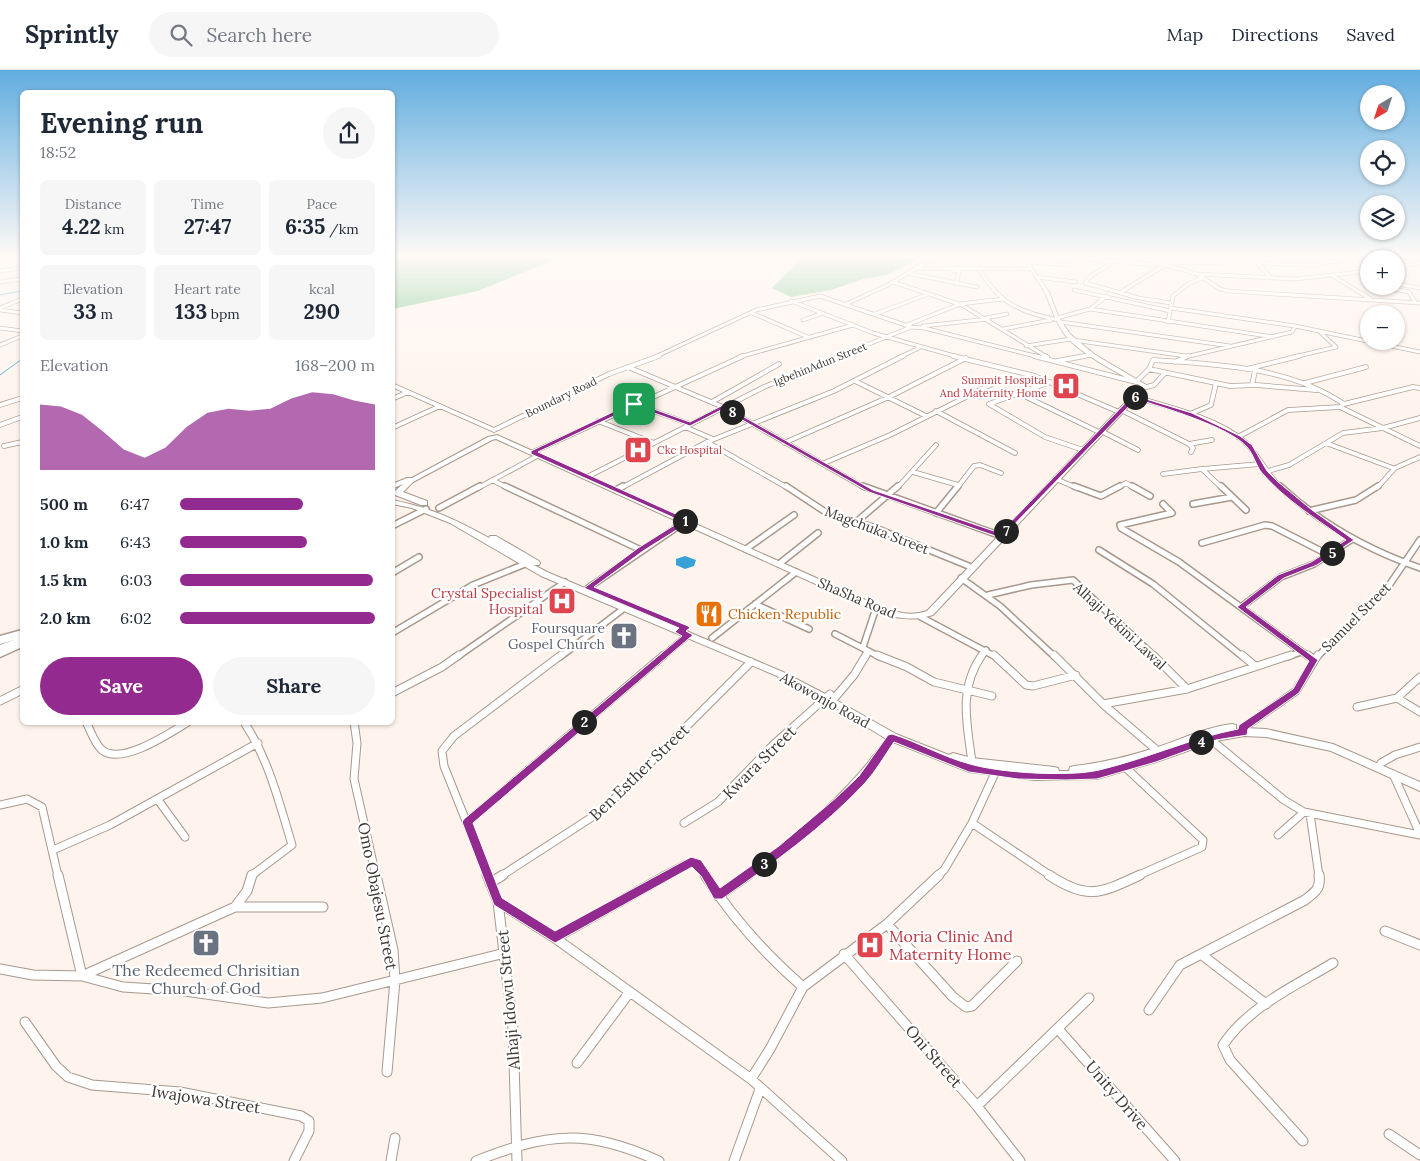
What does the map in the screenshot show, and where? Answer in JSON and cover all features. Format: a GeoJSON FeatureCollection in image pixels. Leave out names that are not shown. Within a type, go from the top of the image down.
{"type":"FeatureCollection","features":[{"type":"Feature","properties":{"kind":"highway"},"geometry":{"type":"LineString","coordinates":[[0,642],[20,635]]}},
{"type":"Feature","properties":{"kind":"highway"},"geometry":{"type":"LineString","coordinates":[[0,652],[20,642]]}},
{"type":"Feature","properties":{"kind":"main road"},"geometry":{"type":"LineString","coordinates":[[921,617],[930,613],[971,567],[1135,397],[1140,384],[1092,355],[1072,339],[1057,320],[1053,308]]}},
{"type":"Feature","properties":{"kind":"main road"},"geometry":{"type":"LineString","coordinates":[[395,494],[411,482],[495,434]]}},
{"type":"Feature","properties":{"kind":"main road","name":"ShaSha Road"},"geometry":{"type":"LineString","coordinates":[[495,434],[876,608],[903,616],[921,617]]}},
{"type":"Feature","properties":{"kind":"main road","name":"Akowonjo Road"},"geometry":{"type":"LineString","coordinates":[[395,495],[438,508],[477,528],[523,561],[588,588],[831,698],[892,737],[969,768],[995,773],[1066,776],[1097,775],[1126,768],[1205,733],[1266,729],[1317,740],[1381,763],[1420,782]]}},
{"type":"Feature","properties":{"kind":"main road","name":"Akowonjo Road"},"geometry":{"type":"LineString","coordinates":[[395,495],[470,528],[523,561],[564,582],[623,609],[684,632],[712,638],[831,698],[895,733],[935,750],[972,762],[1070,771],[1112,764],[1243,730],[1315,742],[1350,754],[1420,787]]}},
{"type":"Feature","properties":{"kind":"main road"},"geometry":{"type":"LineString","coordinates":[[0,648],[20,642]]}},
{"type":"Feature","properties":{"kind":"street","name":"Boundary Road"},"geometry":{"type":"LineString","coordinates":[[495,434],[579,387],[685,346],[752,312],[768,308]]}},
{"type":"Feature","properties":{"kind":"street"},"geometry":{"type":"LineString","coordinates":[[808,308],[919,348],[966,358],[1050,382],[1120,411],[1189,444],[1212,440]]}},
{"type":"Feature","properties":{"kind":"street","name":"Boundary Road"},"geometry":{"type":"LineString","coordinates":[[857,308],[909,326]]}},
{"type":"Feature","properties":{"kind":"street"},"geometry":{"type":"LineString","coordinates":[[874,314],[891,308]]}},
{"type":"Feature","properties":{"kind":"street"},"geometry":{"type":"LineString","coordinates":[[909,326],[951,308]]}},
{"type":"Feature","properties":{"kind":"street"},"geometry":{"type":"LineString","coordinates":[[968,308],[987,318],[1044,357],[1140,384],[1154,385],[1165,373]]}},
{"type":"Feature","properties":{"kind":"street"},"geometry":{"type":"LineString","coordinates":[[1020,308],[1057,320],[1230,346]]}},
{"type":"Feature","properties":{"kind":"street"},"geometry":{"type":"LineString","coordinates":[[1161,308],[1295,326],[1420,352]]}},
{"type":"Feature","properties":{"kind":"street"},"geometry":{"type":"LineString","coordinates":[[0,309],[20,313]]}},
{"type":"Feature","properties":{"kind":"street"},"geometry":{"type":"LineString","coordinates":[[1002,329],[1057,320],[1090,309],[1273,337]]}},
{"type":"Feature","properties":{"kind":"street"},"geometry":{"type":"LineString","coordinates":[[1168,322],[1171,310]]}},
{"type":"Feature","properties":{"kind":"street"},"geometry":{"type":"LineString","coordinates":[[752,312],[810,338]]}},
{"type":"Feature","properties":{"kind":"street"},"geometry":{"type":"LineString","coordinates":[[803,320],[823,313]]}},
{"type":"Feature","properties":{"kind":"street"},"geometry":{"type":"LineString","coordinates":[[918,327],[1007,314]]}},
{"type":"Feature","properties":{"kind":"street"},"geometry":{"type":"LineString","coordinates":[[438,508],[598,421],[733,359],[853,325]]}},
{"type":"Feature","properties":{"kind":"street","name":"IgbehinAdun Street"},"geometry":{"type":"LineString","coordinates":[[587,477],[723,407],[808,368],[887,337],[909,326],[1140,384]]}},
{"type":"Feature","properties":{"kind":"street"},"geometry":{"type":"LineString","coordinates":[[1175,362],[1188,356],[1292,332],[1295,326]]}},
{"type":"Feature","properties":{"kind":"street"},"geometry":{"type":"LineString","coordinates":[[0,328],[20,331]]}},
{"type":"Feature","properties":{"kind":"street"},"geometry":{"type":"LineString","coordinates":[[1245,370],[1336,347],[1320,331]]}},
{"type":"Feature","properties":{"kind":"street"},"geometry":{"type":"LineString","coordinates":[[0,345],[20,337]]}},
{"type":"Feature","properties":{"kind":"street"},"geometry":{"type":"LineString","coordinates":[[1026,346],[1072,339],[1188,356]]}},
{"type":"Feature","properties":{"kind":"street"},"geometry":{"type":"LineString","coordinates":[[616,490],[713,439],[855,381],[919,348]]}},
{"type":"Feature","properties":{"kind":"street"},"geometry":{"type":"LineString","coordinates":[[1052,361],[1092,355]]}},
{"type":"Feature","properties":{"kind":"street"},"geometry":{"type":"LineString","coordinates":[[784,443],[889,397],[966,358]]}},
{"type":"Feature","properties":{"kind":"street"},"geometry":{"type":"LineString","coordinates":[[1140,384],[1153,360],[1255,371],[1305,383],[1322,391],[1342,405],[1383,428],[1420,446]]}},
{"type":"Feature","properties":{"kind":"street"},"geometry":{"type":"LineString","coordinates":[[712,402],[779,364]]}},
{"type":"Feature","properties":{"kind":"street"},"geometry":{"type":"LineString","coordinates":[[628,367],[723,407],[865,488],[1001,536]]}},
{"type":"Feature","properties":{"kind":"street"},"geometry":{"type":"LineString","coordinates":[[1305,383],[1366,367]]}},
{"type":"Feature","properties":{"kind":"street"},"geometry":{"type":"LineString","coordinates":[[1149,369],[1242,388],[1252,385],[1322,391]]}},
{"type":"Feature","properties":{"kind":"street"},"geometry":{"type":"LineString","coordinates":[[1252,385],[1255,371]]}},
{"type":"Feature","properties":{"kind":"street"},"geometry":{"type":"LineString","coordinates":[[822,464],[884,439],[1000,380]]}},
{"type":"Feature","properties":{"kind":"street"},"geometry":{"type":"LineString","coordinates":[[855,381],[926,416]]}},
{"type":"Feature","properties":{"kind":"street"},"geometry":{"type":"LineString","coordinates":[[1050,382],[989,404],[1045,437],[1083,450]]}},
{"type":"Feature","properties":{"kind":"street"},"geometry":{"type":"LineString","coordinates":[[1190,414],[1211,405],[1216,383]]}},
{"type":"Feature","properties":{"kind":"street"},"geometry":{"type":"LineString","coordinates":[[395,386],[440,406],[495,434]]}},
{"type":"Feature","properties":{"kind":"street"},"geometry":{"type":"LineString","coordinates":[[1238,437],[1288,410],[1342,405],[1413,387],[1420,388]]}},
{"type":"Feature","properties":{"kind":"street"},"geometry":{"type":"LineString","coordinates":[[395,398],[408,392]]}},
{"type":"Feature","properties":{"kind":"street"},"geometry":{"type":"LineString","coordinates":[[1018,393],[1138,450]]}},
{"type":"Feature","properties":{"kind":"street"},"geometry":{"type":"LineString","coordinates":[[1135,397],[1190,414],[1238,437],[1250,446],[1264,472],[1309,511],[1351,540],[1402,563],[1420,568]]}},
{"type":"Feature","properties":{"kind":"street"},"geometry":{"type":"LineString","coordinates":[[0,405],[20,399]]}},
{"type":"Feature","properties":{"kind":"street"},"geometry":{"type":"LineString","coordinates":[[0,400],[7,402]]}},
{"type":"Feature","properties":{"kind":"street"},"geometry":{"type":"LineString","coordinates":[[634,404],[690,424]]}},
{"type":"Feature","properties":{"kind":"street"},"geometry":{"type":"LineString","coordinates":[[395,427],[440,406]]}},
{"type":"Feature","properties":{"kind":"street"},"geometry":{"type":"LineString","coordinates":[[936,411],[1015,453]]}},
{"type":"Feature","properties":{"kind":"street"},"geometry":{"type":"LineString","coordinates":[[0,425],[20,418]]}},
{"type":"Feature","properties":{"kind":"street"},"geometry":{"type":"LineString","coordinates":[[1264,472],[1289,465],[1343,433],[1383,428],[1420,418]]}},
{"type":"Feature","properties":{"kind":"street"},"geometry":{"type":"LineString","coordinates":[[598,421],[654,444]]}},
{"type":"Feature","properties":{"kind":"street"},"geometry":{"type":"LineString","coordinates":[[685,427],[713,439]]}},
{"type":"Feature","properties":{"kind":"street"},"geometry":{"type":"LineString","coordinates":[[4,446],[20,442]]}},
{"type":"Feature","properties":{"kind":"street","name":"Magchuka Street"},"geometry":{"type":"LineString","coordinates":[[707,442],[796,492],[827,513],[873,528],[971,567]]}},
{"type":"Feature","properties":{"kind":"street"},"geometry":{"type":"LineString","coordinates":[[1326,443],[1393,468]]}},
{"type":"Feature","properties":{"kind":"street"},"geometry":{"type":"LineString","coordinates":[[1189,444],[1192,448],[1190,452]]}},
{"type":"Feature","properties":{"kind":"street"},"geometry":{"type":"LineString","coordinates":[[855,523],[913,472],[936,445]]}},
{"type":"Feature","properties":{"kind":"street"},"geometry":{"type":"LineString","coordinates":[[1309,511],[1364,497],[1377,488],[1393,468],[1408,460],[1420,457]]}},
{"type":"Feature","properties":{"kind":"street"},"geometry":{"type":"LineString","coordinates":[[1163,474],[1260,464]]}},
{"type":"Feature","properties":{"kind":"street"},"geometry":{"type":"LineString","coordinates":[[936,513],[977,465],[1001,473]]}},
{"type":"Feature","properties":{"kind":"street"},"geometry":{"type":"LineString","coordinates":[[1202,469],[1246,510]]}},
{"type":"Feature","properties":{"kind":"street"},"geometry":{"type":"LineString","coordinates":[[913,472],[958,485]]}},
{"type":"Feature","properties":{"kind":"street"},"geometry":{"type":"LineString","coordinates":[[1056,479],[1095,495],[1102,496],[1126,483],[1150,496]]}},
{"type":"Feature","properties":{"kind":"street"},"geometry":{"type":"LineString","coordinates":[[492,480],[640,550]]}},
{"type":"Feature","properties":{"kind":"street"},"geometry":{"type":"LineString","coordinates":[[1193,504],[1232,496]]}},
{"type":"Feature","properties":{"kind":"street"},"geometry":{"type":"LineString","coordinates":[[1163,504],[1172,513],[1130,521],[1120,525],[1121,528],[1180,562],[1314,660]]}},
{"type":"Feature","properties":{"kind":"street"},"geometry":{"type":"LineString","coordinates":[[395,524],[426,509]]}},
{"type":"Feature","properties":{"kind":"street"},"geometry":{"type":"LineString","coordinates":[[746,549],[794,515]]}},
{"type":"Feature","properties":{"kind":"street"},"geometry":{"type":"LineString","coordinates":[[588,588],[640,550],[686,521]]}},
{"type":"Feature","properties":{"kind":"street"},"geometry":{"type":"LineString","coordinates":[[1202,543],[1265,525],[1272,526],[1329,555]]}},
{"type":"Feature","properties":{"kind":"street"},"geometry":{"type":"LineString","coordinates":[[780,564],[818,533]]}},
{"type":"Feature","properties":{"kind":"street"},"geometry":{"type":"LineString","coordinates":[[1241,607],[1281,576],[1329,555],[1351,540]]}},
{"type":"Feature","properties":{"kind":"street","name":"Samuel Street"},"geometry":{"type":"LineString","coordinates":[[1243,730],[1296,691],[1314,660],[1390,584],[1402,563],[1420,540]]}},
{"type":"Feature","properties":{"kind":"street"},"geometry":{"type":"LineString","coordinates":[[1098,550],[1153,584],[1255,666]]}},
{"type":"Feature","properties":{"kind":"street"},"geometry":{"type":"LineString","coordinates":[[395,571],[419,557]]}},
{"type":"Feature","properties":{"kind":"street"},"geometry":{"type":"LineString","coordinates":[[395,631],[473,585],[523,561]]}},
{"type":"Feature","properties":{"kind":"street"},"geometry":{"type":"LineString","coordinates":[[712,638],[796,572]]}},
{"type":"Feature","properties":{"kind":"street"},"geometry":{"type":"LineString","coordinates":[[961,578],[988,595],[1034,634],[1103,704],[1160,752]]}},
{"type":"Feature","properties":{"kind":"street","name":"Alhaji Yekini Lawal"},"geometry":{"type":"LineString","coordinates":[[988,595],[1030,585],[1073,580],[1187,689]]}},
{"type":"Feature","properties":{"kind":"street"},"geometry":{"type":"LineString","coordinates":[[395,691],[442,667],[564,582]]}},
{"type":"Feature","properties":{"kind":"street"},"geometry":{"type":"LineString","coordinates":[[755,604],[809,629]]}},
{"type":"Feature","properties":{"kind":"street","name":"Kwara Street"},"geometry":{"type":"LineString","coordinates":[[684,823],[718,802],[775,743],[831,698],[865,650],[876,608]]}},
{"type":"Feature","properties":{"kind":"street","name":"Alhaji Idowu Street"},"geometry":{"type":"LineString","coordinates":[[517,1161],[513,1029],[498,902],[444,766],[442,751],[444,746],[623,609]]}},
{"type":"Feature","properties":{"kind":"street"},"geometry":{"type":"LineString","coordinates":[[921,617],[999,658],[1026,686],[1033,686],[1076,675]]}},
{"type":"Feature","properties":{"kind":"street"},"geometry":{"type":"LineString","coordinates":[[467,822],[684,632]]}},
{"type":"Feature","properties":{"kind":"street"},"geometry":{"type":"LineString","coordinates":[[835,634],[865,650],[907,667],[934,682],[964,691],[992,696]]}},
{"type":"Feature","properties":{"kind":"street"},"geometry":{"type":"LineString","coordinates":[[972,762],[964,691],[968,676],[986,650]]}},
{"type":"Feature","properties":{"kind":"street"},"geometry":{"type":"LineString","coordinates":[[1103,704],[1187,689],[1302,652]]}},
{"type":"Feature","properties":{"kind":"street","name":"Ben Esther Street"},"geometry":{"type":"LineString","coordinates":[[490,883],[586,823],[603,810],[751,662]]}},
{"type":"Feature","properties":{"kind":"street"},"geometry":{"type":"LineString","coordinates":[[1357,707],[1398,698],[1420,677]]}},
{"type":"Feature","properties":{"kind":"street"},"geometry":{"type":"LineString","coordinates":[[0,701],[20,691]]}},
{"type":"Feature","properties":{"kind":"street"},"geometry":{"type":"LineString","coordinates":[[1398,698],[1420,712]]}},
{"type":"Feature","properties":{"kind":"street"},"geometry":{"type":"LineString","coordinates":[[88,725],[102,750],[109,755],[120,755],[133,751],[182,725]]}},
{"type":"Feature","properties":{"kind":"street"},"geometry":{"type":"LineString","coordinates":[[235,907],[247,891],[251,876],[292,845],[272,776],[258,743],[246,725]]}},
{"type":"Feature","properties":{"kind":"street","name":"Omo Obajesu Street"},"geometry":{"type":"LineString","coordinates":[[355,725],[358,742],[354,755],[354,779],[393,950],[395,980],[387,1072]]}},
{"type":"Feature","properties":{"kind":"street"},"geometry":{"type":"LineString","coordinates":[[718,896],[783,849],[841,800],[863,779],[892,737]]}},
{"type":"Feature","properties":{"kind":"street"},"geometry":{"type":"LineString","coordinates":[[1210,739],[1284,800],[1307,813],[1420,834]]}},
{"type":"Feature","properties":{"kind":"street"},"geometry":{"type":"LineString","coordinates":[[54,850],[110,825],[158,800],[258,743]]}},
{"type":"Feature","properties":{"kind":"street"},"geometry":{"type":"LineString","coordinates":[[1381,763],[1395,755],[1420,747]]}},
{"type":"Feature","properties":{"kind":"street"},"geometry":{"type":"LineString","coordinates":[[972,823],[1062,884],[1087,894],[1105,891],[1202,847],[1203,840],[1199,835],[1126,768]]}},
{"type":"Feature","properties":{"kind":"street"},"geometry":{"type":"LineString","coordinates":[[751,1079],[770,1049],[803,987],[844,954],[887,924],[944,870],[972,823],[995,773]]}},
{"type":"Feature","properties":{"kind":"street"},"geometry":{"type":"LineString","coordinates":[[1393,773],[1420,834]]}},
{"type":"Feature","properties":{"kind":"street"},"geometry":{"type":"LineString","coordinates":[[0,804],[20,799],[37,801],[45,815],[82,976]]}},
{"type":"Feature","properties":{"kind":"street"},"geometry":{"type":"LineString","coordinates":[[158,800],[185,837]]}},
{"type":"Feature","properties":{"kind":"street"},"geometry":{"type":"LineString","coordinates":[[1278,835],[1307,813]]}},
{"type":"Feature","properties":{"kind":"street"},"geometry":{"type":"LineString","coordinates":[[1149,1010],[1180,965],[1305,900],[1317,890],[1320,884],[1307,813]]}},
{"type":"Feature","properties":{"kind":"street"},"geometry":{"type":"LineString","coordinates":[[555,938],[691,862],[697,863],[718,896],[782,968],[803,987]]}},
{"type":"Feature","properties":{"kind":"street"},"geometry":{"type":"LineString","coordinates":[[498,902],[555,938],[751,1079],[842,1161]]}},
{"type":"Feature","properties":{"kind":"street"},"geometry":{"type":"LineString","coordinates":[[82,976],[235,907],[323,906]]}},
{"type":"Feature","properties":{"kind":"street"},"geometry":{"type":"LineString","coordinates":[[887,924],[953,996],[966,1007],[972,1006],[1017,961]]}},
{"type":"Feature","properties":{"kind":"street"},"geometry":{"type":"LineString","coordinates":[[1385,932],[1420,945]]}},
{"type":"Feature","properties":{"kind":"street"},"geometry":{"type":"LineString","coordinates":[[0,969],[33,975],[82,976],[123,987],[185,991],[268,1003],[322,998],[505,953]]}},
{"type":"Feature","properties":{"kind":"street","name":"Oni Street"},"geometry":{"type":"LineString","coordinates":[[844,954],[977,1106],[1020,1161]]}},
{"type":"Feature","properties":{"kind":"street"},"geometry":{"type":"LineString","coordinates":[[1202,955],[1266,1004]]}},
{"type":"Feature","properties":{"kind":"street"},"geometry":{"type":"LineString","coordinates":[[1303,1141],[1230,1060],[1223,1045],[1227,1035],[1266,1004],[1333,963]]}},
{"type":"Feature","properties":{"kind":"street"},"geometry":{"type":"LineString","coordinates":[[577,1063],[629,993]]}},
{"type":"Feature","properties":{"kind":"street"},"geometry":{"type":"LineString","coordinates":[[977,1106],[1089,998]]}},
{"type":"Feature","properties":{"kind":"street","name":"Iwajowa Street"},"geometry":{"type":"LineString","coordinates":[[25,1022],[56,1066],[68,1077],[92,1086],[180,1092],[302,1116],[309,1121],[309,1131],[294,1161]]}},
{"type":"Feature","properties":{"kind":"street","name":"Unity Drive"},"geometry":{"type":"LineString","coordinates":[[1058,1029],[1175,1161]]}},
{"type":"Feature","properties":{"kind":"street"},"geometry":{"type":"LineString","coordinates":[[734,1161],[760,1089]]}},
{"type":"Feature","properties":{"kind":"street"},"geometry":{"type":"LineString","coordinates":[[1389,1134],[1420,1155]]}},
{"type":"Feature","properties":{"kind":"street"},"geometry":{"type":"LineString","coordinates":[[391,1161],[394,1138]]}},
{"type":"Feature","properties":{"kind":"street"},"geometry":{"type":"LineString","coordinates":[[476,1161],[517,1144],[554,1139],[590,1138],[612,1142],[658,1161]]}},
{"type":"Feature","properties":{"kind":"water"},"geometry":{"type":"Polygon","coordinates":[[[685,556],[696,560],[694,566],[685,569],[676,565],[676,559],[685,556]]]}},
{"type":"Feature","properties":{"kind":"waterway"},"geometry":{"type":"LineString","coordinates":[[0,375],[20,360]]}},
{"type":"Feature","properties":{"kind":"place","name":"Summit Hospital And Maternity Home"},"geometry":{"type":"Point","coordinates":[1066,386]}},
{"type":"Feature","properties":{"kind":"place","name":"Ckc Hospital"},"geometry":{"type":"Point","coordinates":[638,450]}},
{"type":"Feature","properties":{"kind":"place","name":"Crystal Specialist Hospital"},"geometry":{"type":"Point","coordinates":[562,601]}},
{"type":"Feature","properties":{"kind":"place","name":"Chicken Republic"},"geometry":{"type":"Point","coordinates":[709,614]}},
{"type":"Feature","properties":{"kind":"place","name":"Foursquare Gospel Church"},"geometry":{"type":"Point","coordinates":[624,636]}},
{"type":"Feature","properties":{"kind":"place","name":"The Redeemed Chrisitian Church of God"},"geometry":{"type":"Point","coordinates":[206,943]}},
{"type":"Feature","properties":{"kind":"place","name":"Moria Clinic And Maternity Home"},"geometry":{"type":"Point","coordinates":[870,945]}},
{"type":"Feature","properties":{"kind":"route"},"geometry":{"type":"LineString","coordinates":[[1135,397],[1190,414],[1238,437],[1250,446],[1264,472],[1309,511],[1351,540],[1314,564],[1281,576],[1241,607],[1314,660],[1296,691],[1253,719],[1242,728],[1244,732],[1215,737],[1126,768],[1097,775],[1066,776],[1018,775],[969,768],[940,758],[892,737],[863,779],[841,800],[783,849],[718,896],[705,873],[697,863],[691,862],[555,938],[498,902],[467,822],[688,635],[680,632],[685,628],[588,588],[640,550],[686,521],[533,452],[634,404],[690,424],[723,407],[871,491],[1001,536],[1135,397]]}}]}
